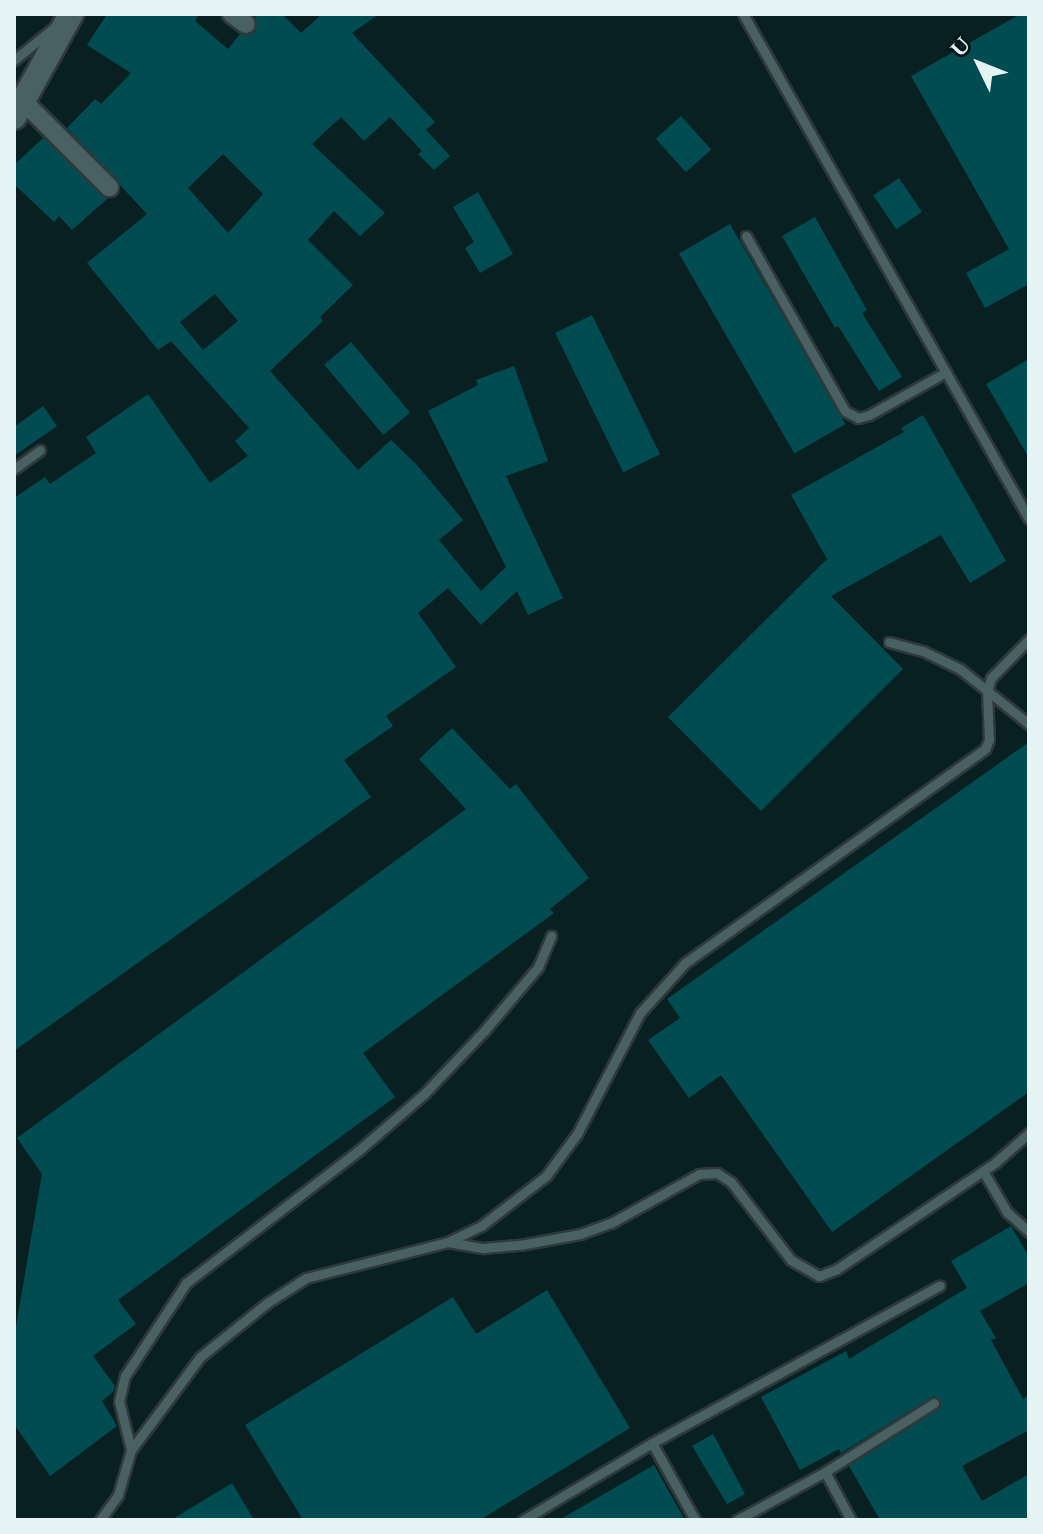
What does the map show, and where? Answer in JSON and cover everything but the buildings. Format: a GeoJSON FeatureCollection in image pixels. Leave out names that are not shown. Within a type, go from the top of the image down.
{"type":"FeatureCollection","features":[{"type":"Feature","properties":{"kind":"street"},"geometry":{"type":"LineString","coordinates":[[70,16],[19,109],[109,187]]}},
{"type":"Feature","properties":{"kind":"lane"},"geometry":{"type":"LineString","coordinates":[[743,14],[1029,519]]}},
{"type":"Feature","properties":{"kind":"lane"},"geometry":{"type":"LineString","coordinates":[[14,60],[70,16]]}},
{"type":"Feature","properties":{"kind":"lane"},"geometry":{"type":"LineString","coordinates":[[746,236],[845,411],[858,418],[869,415],[946,372]]}},
{"type":"Feature","properties":{"kind":"lane"},"geometry":{"type":"LineString","coordinates":[[14,469],[40,450]]}},
{"type":"Feature","properties":{"kind":"lane"},"geometry":{"type":"LineString","coordinates":[[100,1520],[118,1495],[131,1450],[200,1357],[267,1303],[306,1278],[448,1242],[481,1226],[546,1176],[577,1134],[640,1013],[685,963],[979,756],[989,740],[987,692],[991,678],[1029,639]]}},
{"type":"Feature","properties":{"kind":"lane"},"geometry":{"type":"LineString","coordinates":[[889,642],[923,651],[960,669],[1023,716],[1029,724]]}},
{"type":"Feature","properties":{"kind":"lane"},"geometry":{"type":"LineString","coordinates":[[131,1450],[119,1401],[125,1376],[186,1283],[358,1151],[424,1094],[484,1031],[538,967],[551,936]]}},
{"type":"Feature","properties":{"kind":"lane"},"geometry":{"type":"LineString","coordinates":[[448,1242],[495,1247],[580,1234],[611,1223],[699,1174],[717,1173],[731,1182],[791,1260],[819,1276],[837,1269],[983,1171],[1029,1133]]}},
{"type":"Feature","properties":{"kind":"lane"},"geometry":{"type":"LineString","coordinates":[[983,1171],[1007,1212],[1029,1232]]}},
{"type":"Feature","properties":{"kind":"lane"},"geometry":{"type":"LineString","coordinates":[[523,1520],[652,1443],[940,1285]]}},
{"type":"Feature","properties":{"kind":"lane"},"geometry":{"type":"LineString","coordinates":[[737,1520],[825,1472],[934,1403]]}},
{"type":"Feature","properties":{"kind":"lane"},"geometry":{"type":"LineString","coordinates":[[652,1443],[695,1520]]}},
{"type":"Feature","properties":{"kind":"lane"},"geometry":{"type":"LineString","coordinates":[[825,1472],[851,1520]]}}]}
